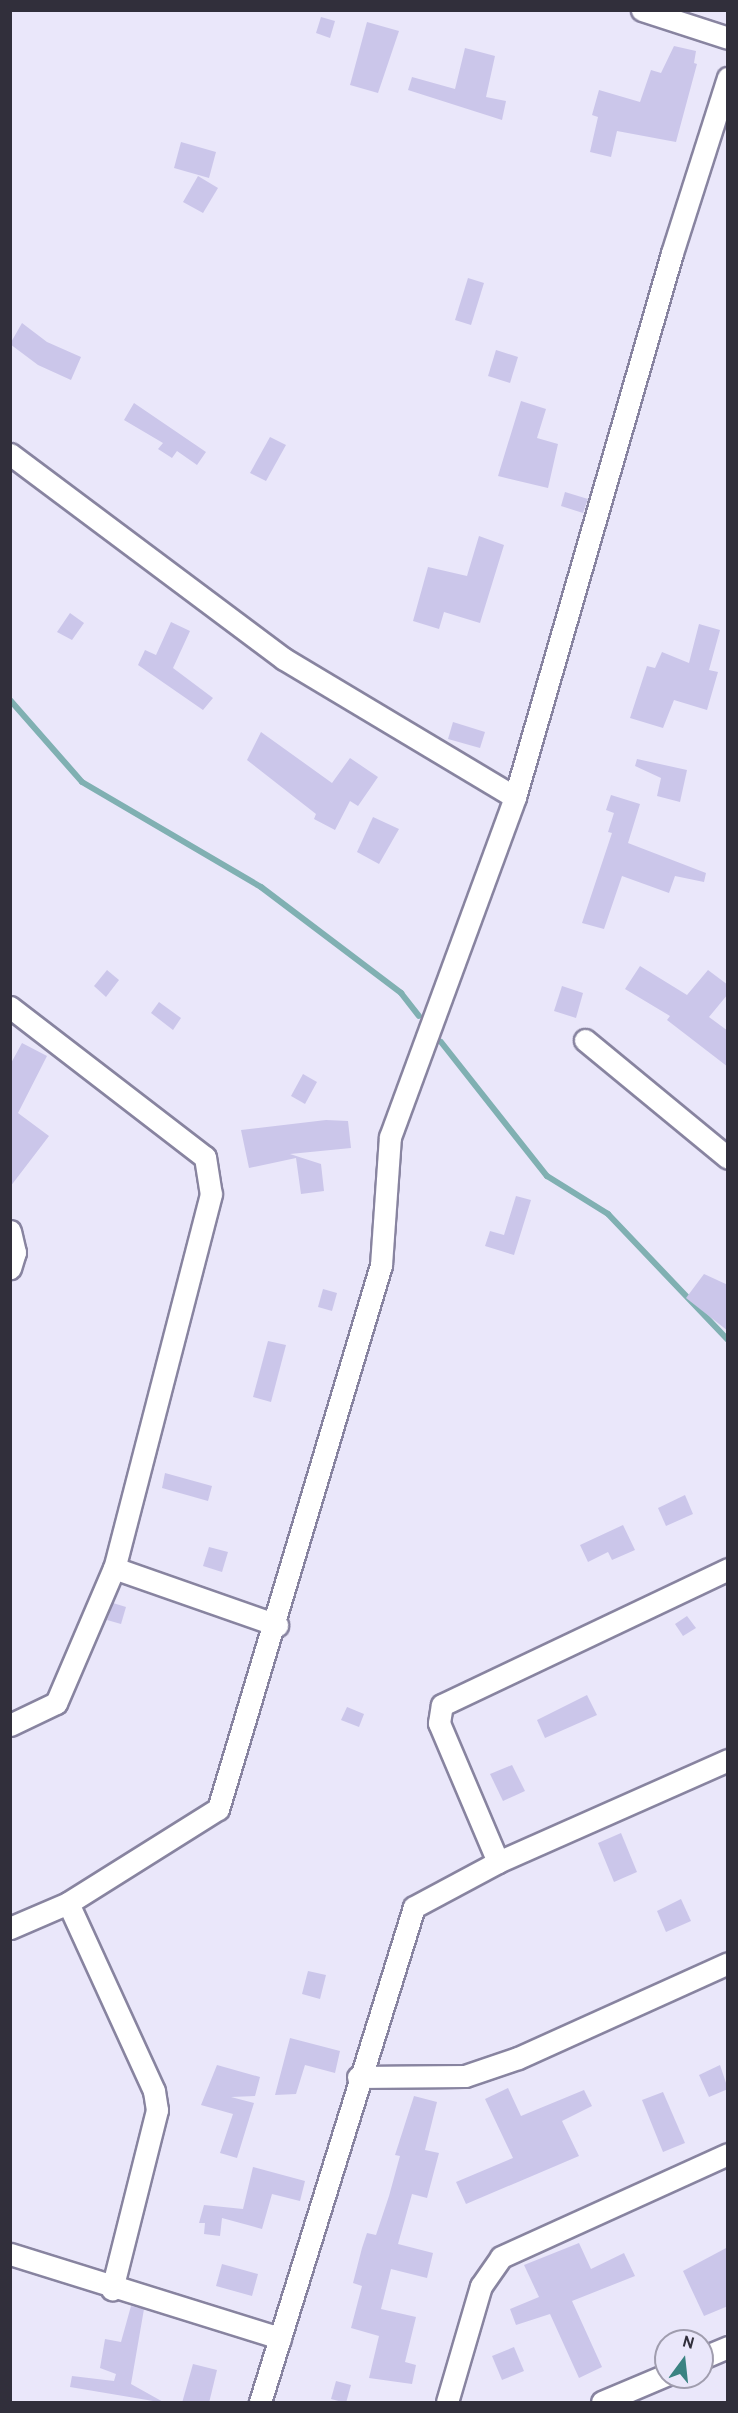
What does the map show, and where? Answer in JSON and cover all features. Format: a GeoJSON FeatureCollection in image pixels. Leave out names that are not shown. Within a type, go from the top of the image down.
{"type":"FeatureCollection","features":[{"type":"Feature","properties":{"kind":"street"},"geometry":{"type":"LineString","coordinates":[[642,10],[728,38]]}},
{"type":"Feature","properties":{"kind":"street"},"geometry":{"type":"LineString","coordinates":[[10,1928],[68,1903],[218,1809],[277,1625],[381,1265],[390,1137],[516,797],[728,78]]}},
{"type":"Feature","properties":{"kind":"street"},"geometry":{"type":"LineString","coordinates":[[10,454],[284,659],[516,797]]}},
{"type":"Feature","properties":{"kind":"street"},"geometry":{"type":"LineString","coordinates":[[10,1007],[205,1157],[211,1194],[114,1568],[56,1703],[10,1725]]}},
{"type":"Feature","properties":{"kind":"street"},"geometry":{"type":"LineString","coordinates":[[585,1040],[728,1158]]}},
{"type":"Feature","properties":{"kind":"street"},"geometry":{"type":"LineString","coordinates":[[10,1231],[15,1252],[10,1268]]}},
{"type":"Feature","properties":{"kind":"street"},"geometry":{"type":"LineString","coordinates":[[114,1568],[277,1625]]}},
{"type":"Feature","properties":{"kind":"street"},"geometry":{"type":"LineString","coordinates":[[498,1862],[439,1723],[442,1705],[728,1569]]}},
{"type":"Feature","properties":{"kind":"street"},"geometry":{"type":"LineString","coordinates":[[260,2403],[358,2077],[414,1907],[498,1862],[728,1761]]}},
{"type":"Feature","properties":{"kind":"street"},"geometry":{"type":"LineString","coordinates":[[68,1903],[154,2091],[157,2110],[112,2289]]}},
{"type":"Feature","properties":{"kind":"street"},"geometry":{"type":"LineString","coordinates":[[358,2077],[465,2076],[518,2058],[728,1963]]}},
{"type":"Feature","properties":{"kind":"street"},"geometry":{"type":"LineString","coordinates":[[447,2403],[481,2286],[501,2257],[728,2154]]}},
{"type":"Feature","properties":{"kind":"street"},"geometry":{"type":"LineString","coordinates":[[10,2254],[112,2289],[280,2338]]}},
{"type":"Feature","properties":{"kind":"street"},"geometry":{"type":"LineString","coordinates":[[714,2353],[728,2347]]}},
{"type":"Feature","properties":{"kind":"street"},"geometry":{"type":"LineString","coordinates":[[602,2403],[654,2379]]}},
{"type":"Feature","properties":{"kind":"building"},"geometry":{"type":"Polygon","coordinates":[[[321,17],[335,21],[330,38],[316,33],[321,17]]]}},
{"type":"Feature","properties":{"kind":"building"},"geometry":{"type":"Polygon","coordinates":[[[367,22],[399,31],[378,93],[350,85],[367,22]]]}},
{"type":"Feature","properties":{"kind":"building"},"geometry":{"type":"Polygon","coordinates":[[[674,46],[696,51],[694,63],[697,64],[676,142],[617,131],[611,157],[590,152],[598,117],[592,115],[599,90],[640,102],[651,70],[661,73],[674,46]]]}},
{"type":"Feature","properties":{"kind":"building"},"geometry":{"type":"Polygon","coordinates":[[[465,48],[495,56],[486,97],[506,101],[502,120],[408,90],[412,77],[455,89],[465,48]]]}},
{"type":"Feature","properties":{"kind":"building"},"geometry":{"type":"Polygon","coordinates":[[[181,142],[216,152],[209,178],[174,168],[181,142]]]}},
{"type":"Feature","properties":{"kind":"building"},"geometry":{"type":"Polygon","coordinates":[[[198,176],[218,188],[203,213],[183,202],[198,176]]]}},
{"type":"Feature","properties":{"kind":"building"},"geometry":{"type":"Polygon","coordinates":[[[468,278],[484,283],[471,325],[455,320],[468,278]]]}},
{"type":"Feature","properties":{"kind":"building"},"geometry":{"type":"Polygon","coordinates":[[[22,323],[47,342],[81,357],[71,380],[38,365],[10,344],[22,323]]]}},
{"type":"Feature","properties":{"kind":"building"},"geometry":{"type":"Polygon","coordinates":[[[496,350],[518,357],[510,383],[488,376],[496,350]]]}},
{"type":"Feature","properties":{"kind":"building"},"geometry":{"type":"Polygon","coordinates":[[[521,401],[546,409],[537,438],[558,444],[548,488],[498,476],[521,401]]]}},
{"type":"Feature","properties":{"kind":"building"},"geometry":{"type":"Polygon","coordinates":[[[134,403],[206,452],[197,465],[177,451],[172,458],[158,449],[163,443],[124,420],[134,403]]]}},
{"type":"Feature","properties":{"kind":"building"},"geometry":{"type":"Polygon","coordinates":[[[270,437],[286,445],[266,481],[250,473],[270,437]]]}},
{"type":"Feature","properties":{"kind":"building"},"geometry":{"type":"Polygon","coordinates":[[[565,492],[588,499],[583,513],[561,506],[565,492]]]}},
{"type":"Feature","properties":{"kind":"building"},"geometry":{"type":"Polygon","coordinates":[[[479,536],[504,545],[480,623],[444,612],[439,629],[413,621],[428,567],[467,576],[479,536]]]}},
{"type":"Feature","properties":{"kind":"building"},"geometry":{"type":"Polygon","coordinates":[[[70,613],[84,623],[72,640],[57,632],[70,613]]]}},
{"type":"Feature","properties":{"kind":"building"},"geometry":{"type":"Polygon","coordinates":[[[171,622],[190,631],[173,668],[213,698],[203,710],[138,665],[145,650],[156,655],[171,622]]]}},
{"type":"Feature","properties":{"kind":"building"},"geometry":{"type":"Polygon","coordinates":[[[699,624],[720,630],[709,670],[718,672],[707,710],[674,700],[663,728],[630,718],[647,666],[655,668],[662,652],[689,663],[699,624]]]}},
{"type":"Feature","properties":{"kind":"building"},"geometry":{"type":"Polygon","coordinates":[[[453,722],[485,732],[480,748],[448,739],[453,722]]]}},
{"type":"Feature","properties":{"kind":"building"},"geometry":{"type":"Polygon","coordinates":[[[261,732],[332,783],[350,758],[378,777],[358,806],[350,801],[335,830],[314,819],[316,814],[247,760],[261,732]]]}},
{"type":"Feature","properties":{"kind":"building"},"geometry":{"type":"Polygon","coordinates":[[[637,759],[687,770],[680,802],[657,796],[661,778],[635,766],[637,759]]]}},
{"type":"Feature","properties":{"kind":"building"},"geometry":{"type":"Polygon","coordinates":[[[611,795],[640,804],[628,843],[706,873],[704,882],[675,876],[669,893],[622,876],[604,929],[582,923],[612,833],[608,832],[614,813],[606,810],[611,795]]]}},
{"type":"Feature","properties":{"kind":"building"},"geometry":{"type":"Polygon","coordinates":[[[373,817],[399,829],[379,864],[357,852],[373,817]]]}},
{"type":"Feature","properties":{"kind":"building"},"geometry":{"type":"Polygon","coordinates":[[[640,966],[687,995],[708,970],[728,985],[728,994],[709,1017],[728,1031],[728,1067],[667,1020],[670,1016],[625,989],[640,966]]]}},
{"type":"Feature","properties":{"kind":"building"},"geometry":{"type":"Polygon","coordinates":[[[107,970],[119,980],[106,997],[94,986],[107,970]]]}},
{"type":"Feature","properties":{"kind":"building"},"geometry":{"type":"Polygon","coordinates":[[[562,986],[583,993],[576,1018],[554,1011],[562,986]]]}},
{"type":"Feature","properties":{"kind":"building"},"geometry":{"type":"Polygon","coordinates":[[[159,1002],[181,1018],[173,1030],[151,1013],[159,1002]]]}},
{"type":"Feature","properties":{"kind":"building"},"geometry":{"type":"Polygon","coordinates":[[[22,1043],[47,1056],[18,1113],[49,1136],[10,1187],[10,1065],[22,1043]]]}},
{"type":"Feature","properties":{"kind":"building"},"geometry":{"type":"Polygon","coordinates":[[[303,1074],[317,1082],[305,1104],[291,1096],[303,1074]]]}},
{"type":"Feature","properties":{"kind":"building"},"geometry":{"type":"Polygon","coordinates":[[[326,1120],[348,1121],[351,1148],[290,1154],[321,1164],[324,1191],[301,1194],[296,1158],[249,1168],[241,1130],[326,1120]]]}},
{"type":"Feature","properties":{"kind":"building"},"geometry":{"type":"Polygon","coordinates":[[[516,1196],[531,1200],[514,1255],[485,1246],[490,1231],[504,1235],[516,1196]]]}},
{"type":"Feature","properties":{"kind":"building"},"geometry":{"type":"Polygon","coordinates":[[[704,1274],[728,1285],[728,1331],[686,1298],[704,1274]]]}},
{"type":"Feature","properties":{"kind":"building"},"geometry":{"type":"Polygon","coordinates":[[[323,1289],[337,1293],[332,1311],[318,1307],[323,1289]]]}},
{"type":"Feature","properties":{"kind":"building"},"geometry":{"type":"Polygon","coordinates":[[[268,1341],[286,1345],[271,1402],[253,1397],[268,1341]]]}},
{"type":"Feature","properties":{"kind":"building"},"geometry":{"type":"Polygon","coordinates":[[[165,1473],[212,1486],[208,1501],[162,1488],[165,1473]]]}},
{"type":"Feature","properties":{"kind":"building"},"geometry":{"type":"Polygon","coordinates":[[[685,1495],[693,1514],[666,1526],[658,1508],[685,1495]]]}},
{"type":"Feature","properties":{"kind":"building"},"geometry":{"type":"Polygon","coordinates":[[[623,1525],[635,1550],[612,1560],[608,1552],[588,1562],[580,1545],[623,1525]]]}},
{"type":"Feature","properties":{"kind":"building"},"geometry":{"type":"Polygon","coordinates":[[[209,1547],[228,1552],[222,1572],[203,1566],[209,1547]]]}},
{"type":"Feature","properties":{"kind":"building"},"geometry":{"type":"Polygon","coordinates":[[[113,1603],[126,1607],[121,1624],[107,1620],[113,1603]]]}},
{"type":"Feature","properties":{"kind":"building"},"geometry":{"type":"Polygon","coordinates":[[[687,1616],[696,1628],[683,1636],[675,1624],[687,1616]]]}},
{"type":"Feature","properties":{"kind":"building"},"geometry":{"type":"Polygon","coordinates":[[[587,1695],[597,1715],[545,1738],[537,1720],[587,1695]]]}},
{"type":"Feature","properties":{"kind":"building"},"geometry":{"type":"Polygon","coordinates":[[[347,1707],[364,1714],[359,1727],[341,1720],[347,1707]]]}},
{"type":"Feature","properties":{"kind":"building"},"geometry":{"type":"Polygon","coordinates":[[[512,1765],[525,1791],[503,1801],[490,1774],[512,1765]]]}},
{"type":"Feature","properties":{"kind":"building"},"geometry":{"type":"Polygon","coordinates":[[[621,1833],[637,1872],[614,1882],[598,1843],[621,1833]]]}},
{"type":"Feature","properties":{"kind":"building"},"geometry":{"type":"Polygon","coordinates":[[[681,1899],[691,1921],[666,1932],[657,1911],[681,1899]]]}},
{"type":"Feature","properties":{"kind":"building"},"geometry":{"type":"Polygon","coordinates":[[[308,1971],[326,1975],[320,1999],[302,1994],[308,1971]]]}},
{"type":"Feature","properties":{"kind":"building"},"geometry":{"type":"Polygon","coordinates":[[[290,2038],[340,2051],[335,2073],[305,2065],[296,2094],[275,2095],[290,2038]]]}},
{"type":"Feature","properties":{"kind":"building"},"geometry":{"type":"Polygon","coordinates":[[[217,2065],[260,2077],[255,2096],[231,2097],[254,2103],[237,2158],[220,2153],[233,2114],[201,2105],[217,2065]]]}},
{"type":"Feature","properties":{"kind":"building"},"geometry":{"type":"Polygon","coordinates":[[[720,2065],[728,2089],[709,2097],[699,2075],[720,2065]]]}},
{"type":"Feature","properties":{"kind":"building"},"geometry":{"type":"Polygon","coordinates":[[[508,2088],[521,2116],[584,2090],[592,2106],[562,2121],[579,2156],[466,2204],[456,2182],[513,2158],[485,2099],[508,2088]]]}},
{"type":"Feature","properties":{"kind":"building"},"geometry":{"type":"Polygon","coordinates":[[[663,2092],[685,2143],[663,2152],[642,2100],[663,2092]]]}},
{"type":"Feature","properties":{"kind":"building"},"geometry":{"type":"Polygon","coordinates":[[[414,2096],[437,2102],[425,2150],[439,2153],[427,2198],[412,2194],[398,2244],[433,2253],[427,2278],[391,2269],[381,2309],[416,2317],[405,2362],[416,2365],[412,2384],[369,2378],[379,2336],[351,2328],[362,2286],[353,2283],[362,2248],[367,2233],[376,2235],[400,2156],[395,2155],[414,2096]]]}},
{"type":"Feature","properties":{"kind":"building"},"geometry":{"type":"Polygon","coordinates":[[[253,2167],[305,2181],[300,2201],[272,2194],[262,2229],[222,2218],[220,2236],[204,2234],[205,2223],[199,2223],[204,2205],[243,2209],[253,2167]]]}},
{"type":"Feature","properties":{"kind":"building"},"geometry":{"type":"Polygon","coordinates":[[[579,2243],[591,2269],[624,2253],[635,2276],[572,2301],[602,2367],[579,2378],[550,2314],[516,2325],[510,2309],[539,2297],[524,2265],[579,2243]]]}},
{"type":"Feature","properties":{"kind":"building"},"geometry":{"type":"Polygon","coordinates":[[[728,2247],[728,2306],[704,2316],[683,2271],[728,2247]]]}},
{"type":"Feature","properties":{"kind":"building"},"geometry":{"type":"Polygon","coordinates":[[[222,2264],[258,2274],[252,2296],[216,2286],[222,2264]]]}},
{"type":"Feature","properties":{"kind":"building"},"geometry":{"type":"Polygon","coordinates":[[[131,2306],[144,2309],[131,2384],[165,2403],[70,2387],[72,2376],[114,2381],[116,2374],[100,2368],[105,2339],[121,2342],[131,2306]]]}},
{"type":"Feature","properties":{"kind":"building"},"geometry":{"type":"Polygon","coordinates":[[[514,2347],[524,2371],[502,2380],[492,2356],[514,2347]]]}},
{"type":"Feature","properties":{"kind":"building"},"geometry":{"type":"Polygon","coordinates":[[[193,2364],[217,2370],[209,2403],[182,2403],[193,2364]]]}},
{"type":"Feature","properties":{"kind":"building"},"geometry":{"type":"Polygon","coordinates":[[[336,2381],[351,2385],[346,2403],[331,2399],[336,2381]]]}},
{"type":"Feature","properties":{"kind":"waterway"},"geometry":{"type":"LineString","coordinates":[[10,700],[82,782],[261,887],[401,993],[419,1016]]}},
{"type":"Feature","properties":{"kind":"waterway"},"geometry":{"type":"LineString","coordinates":[[441,1042],[547,1176],[608,1214],[728,1340]]}}]}
